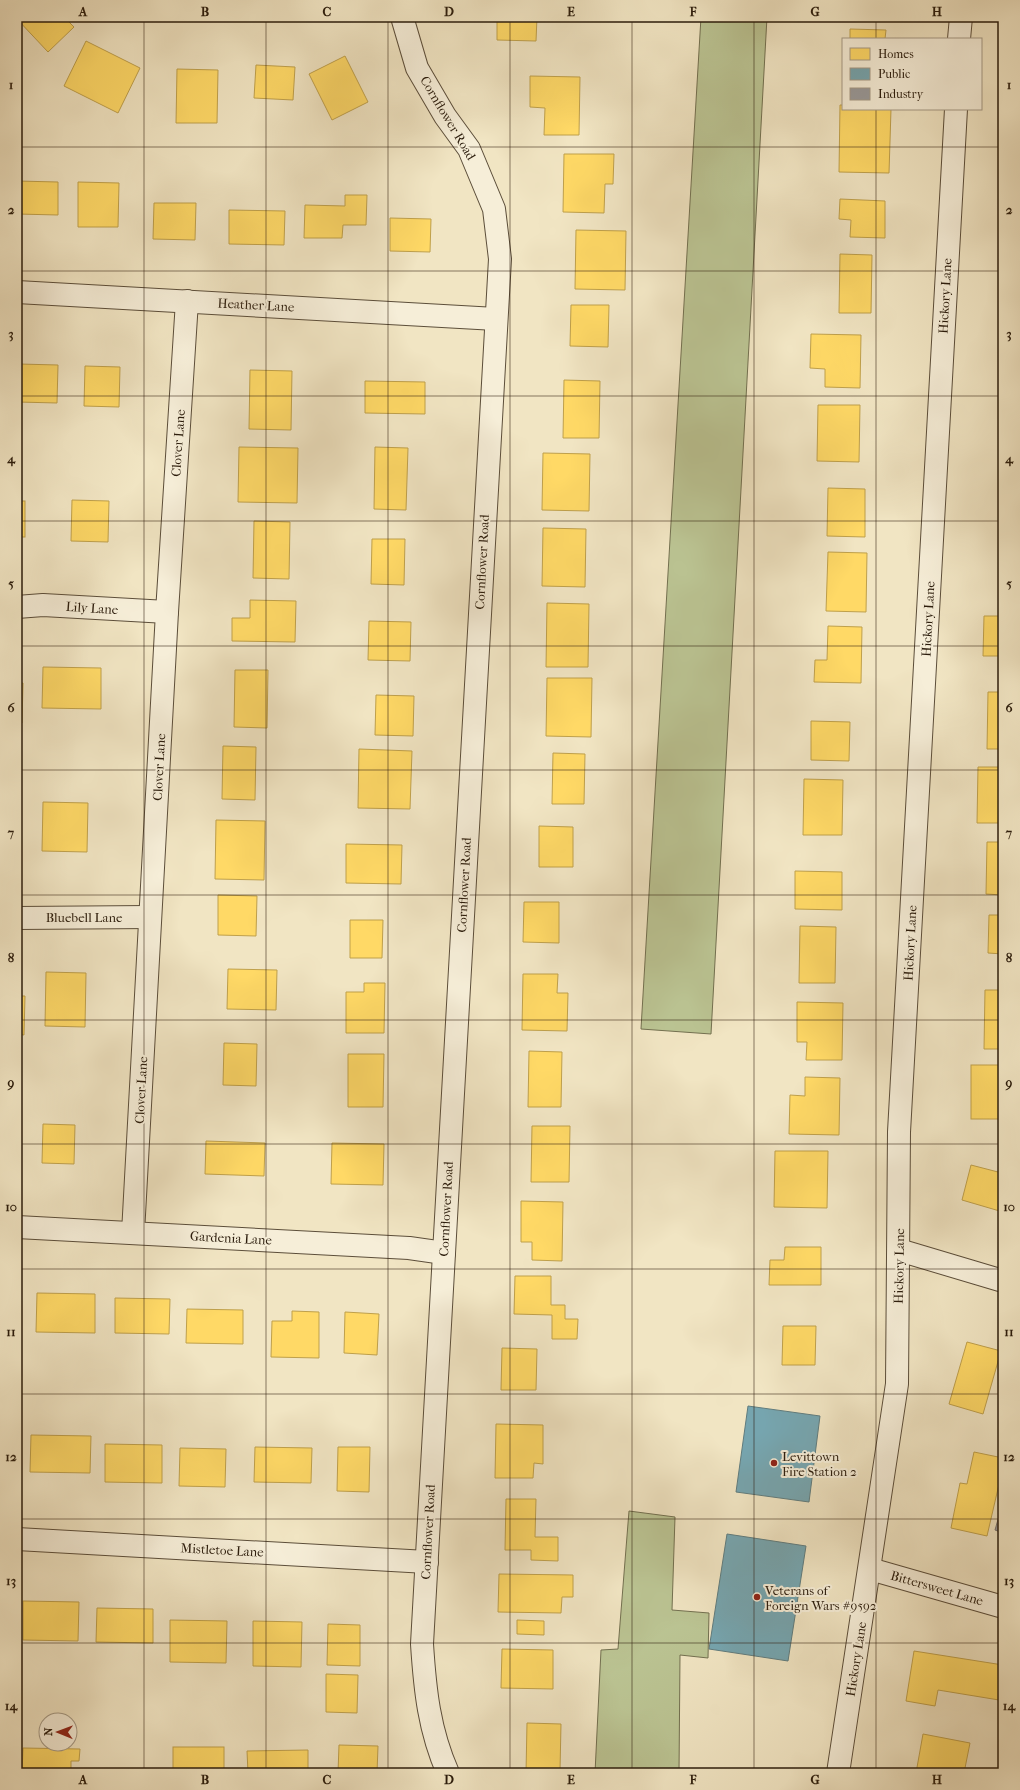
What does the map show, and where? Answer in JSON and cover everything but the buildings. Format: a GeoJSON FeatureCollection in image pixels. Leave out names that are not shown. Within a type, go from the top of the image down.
{"type":"FeatureCollection","features":[{"type":"Feature","properties":{"kind":"street","name":"Cornflower Road"},"geometry":{"type":"LineString","coordinates":[[402,17],[417,68],[445,116],[469,149],[494,209],[500,259],[422,1644],[426,1699],[440,1754],[448,1773]]}},
{"type":"Feature","properties":{"kind":"street"},"geometry":{"type":"LineString","coordinates":[[959,38],[961,17]]}},
{"type":"Feature","properties":{"kind":"street","name":"Hickory Lane"},"geometry":{"type":"LineString","coordinates":[[838,1773],[897,1384],[900,1132],[956,110]]}},
{"type":"Feature","properties":{"kind":"street","name":"Heather Lane"},"geometry":{"type":"LineString","coordinates":[[17,292],[496,319]]}},
{"type":"Feature","properties":{"kind":"street","name":"Clover Lane"},"geometry":{"type":"LineString","coordinates":[[133,1233],[167,612],[186,301]]}},
{"type":"Feature","properties":{"kind":"street","name":"Lily Lane"},"geometry":{"type":"LineString","coordinates":[[17,607],[43,605],[167,612]]}},
{"type":"Feature","properties":{"kind":"street","name":"Bluebell Lane"},"geometry":{"type":"LineString","coordinates":[[17,918],[150,918]]}},
{"type":"Feature","properties":{"kind":"street","name":"Gardenia Lane"},"geometry":{"type":"LineString","coordinates":[[17,1227],[409,1248],[444,1253]]}},
{"type":"Feature","properties":{"kind":"street"},"geometry":{"type":"LineString","coordinates":[[899,1250],[1003,1281]]}},
{"type":"Feature","properties":{"kind":"street","name":"Mistletoe Lane"},"geometry":{"type":"LineString","coordinates":[[17,1539],[427,1562]]}},
{"type":"Feature","properties":{"kind":"street","name":"Bittersweet Lane"},"geometry":{"type":"LineString","coordinates":[[870,1569],[1003,1607]]}},
{"type":"Feature","properties":{"kind":"green space"},"geometry":{"type":"Polygon","coordinates":[[[701,17],[767,17],[711,1034],[641,1029],[701,17]]]}},
{"type":"Feature","properties":{"kind":"green space"},"geometry":{"type":"Polygon","coordinates":[[[629,1511],[675,1517],[672,1610],[709,1613],[708,1658],[680,1655],[679,1773],[595,1773],[601,1650],[618,1649],[629,1511]]]}},
{"type":"Feature","properties":{"kind":"place","name":"Levittown Fire Station 2"},"geometry":{"type":"Point","coordinates":[774,1463]}},
{"type":"Feature","properties":{"kind":"place","name":"Veterans of Foreign Wars #9592"},"geometry":{"type":"Point","coordinates":[757,1597]}}]}
